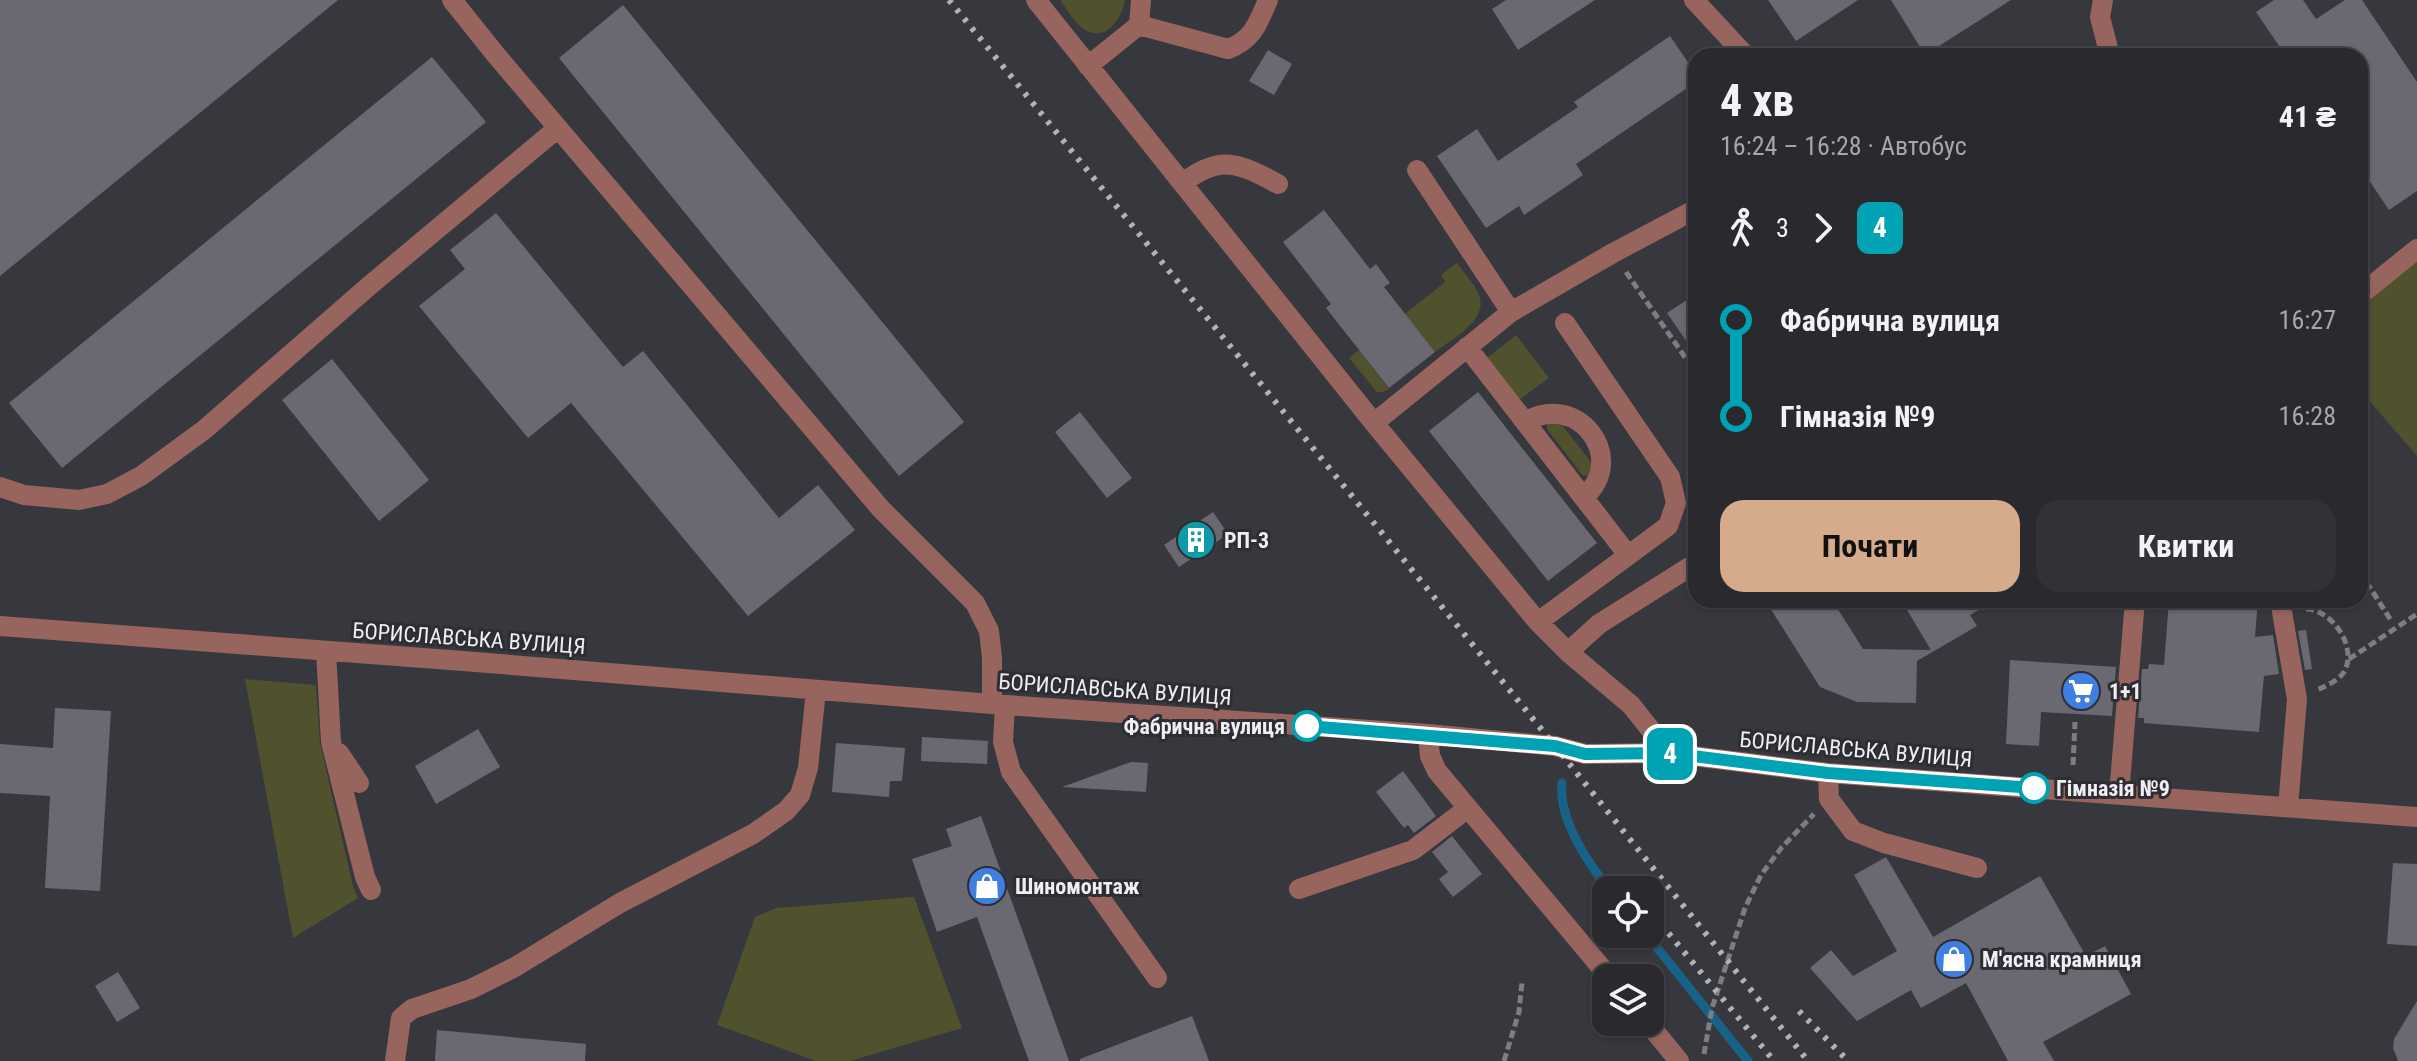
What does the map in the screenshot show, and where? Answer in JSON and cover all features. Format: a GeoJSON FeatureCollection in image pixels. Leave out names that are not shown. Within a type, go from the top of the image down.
{"type":"FeatureCollection","features":[{"type":"Feature","properties":{"kind":"street"},"geometry":{"type":"LineString","coordinates":[[452,0],[881,509],[975,603],[989,631],[1003,742],[1011,772],[1157,978]]}},
{"type":"Feature","properties":{"kind":"street"},"geometry":{"type":"LineString","coordinates":[[1036,0],[1374,423],[1538,622],[1568,652],[1631,705],[1669,753]]}},
{"type":"Feature","properties":{"kind":"street"},"geometry":{"type":"LineString","coordinates":[[1088,66],[1139,25],[1141,0]]}},
{"type":"Feature","properties":{"kind":"street"},"geometry":{"type":"LineString","coordinates":[[1139,25],[1228,49],[1242,44],[1256,27],[1268,0]]}},
{"type":"Feature","properties":{"kind":"street"},"geometry":{"type":"LineString","coordinates":[[1694,0],[1739,48]]}},
{"type":"Feature","properties":{"kind":"street"},"geometry":{"type":"LineString","coordinates":[[2103,0],[2100,17],[2108,48]]}},
{"type":"Feature","properties":{"kind":"street"},"geometry":{"type":"LineString","coordinates":[[0,487],[24,495],[79,500],[107,494],[141,476],[204,430],[369,286],[558,128]]}},
{"type":"Feature","properties":{"kind":"street"},"geometry":{"type":"LineString","coordinates":[[1183,183],[1199,170],[1228,164],[1247,167],[1278,184]]}},
{"type":"Feature","properties":{"kind":"street"},"geometry":{"type":"LineString","coordinates":[[1417,170],[1511,312]]}},
{"type":"Feature","properties":{"kind":"street"},"geometry":{"type":"LineString","coordinates":[[1374,423],[1511,312],[1688,213]]}},
{"type":"Feature","properties":{"kind":"street"},"geometry":{"type":"LineString","coordinates":[[2368,289],[2417,249]]}},
{"type":"Feature","properties":{"kind":"street"},"geometry":{"type":"LineString","coordinates":[[1538,622],[1668,526],[1676,503],[1670,477],[1565,323]]}},
{"type":"Feature","properties":{"kind":"street"},"geometry":{"type":"LineString","coordinates":[[1467,347],[1628,555]]}},
{"type":"Feature","properties":{"kind":"street"},"geometry":{"type":"LineString","coordinates":[[1525,422],[1549,413],[1565,415],[1580,421],[1591,432],[1599,446],[1601,462],[1599,478],[1584,497]]}},
{"type":"Feature","properties":{"kind":"street"},"geometry":{"type":"LineString","coordinates":[[1568,652],[1599,624],[1688,568]]}},
{"type":"Feature","properties":{"kind":"street"},"geometry":{"type":"LineString","coordinates":[[2119,795],[2134,608]]}},
{"type":"Feature","properties":{"kind":"street"},"geometry":{"type":"LineString","coordinates":[[2281,608],[2297,699],[2288,807]]}},
{"type":"Feature","properties":{"kind":"street","name":"БОРИСЛАВСЬКА ВУЛИЦЯ"},"geometry":{"type":"LineString","coordinates":[[0,626],[998,705],[1428,734],[1555,746],[1585,754],[1669,753],[1828,773],[2417,817]]}},
{"type":"Feature","properties":{"kind":"street"},"geometry":{"type":"LineString","coordinates":[[326,651],[331,742],[365,877],[371,890]]}},
{"type":"Feature","properties":{"kind":"street"},"geometry":{"type":"LineString","coordinates":[[395,1061],[401,1018],[412,1009],[471,989],[515,967],[620,903],[753,834],[786,811],[800,795],[808,768],[816,690]]}},
{"type":"Feature","properties":{"kind":"street"},"geometry":{"type":"LineString","coordinates":[[1428,734],[1430,756],[1437,771],[1598,964]]}},
{"type":"Feature","properties":{"kind":"street"},"geometry":{"type":"LineString","coordinates":[[331,742],[359,783]]}},
{"type":"Feature","properties":{"kind":"street"},"geometry":{"type":"LineString","coordinates":[[1828,773],[1829,799],[1853,831],[1884,843],[1977,868]]}},
{"type":"Feature","properties":{"kind":"street"},"geometry":{"type":"LineString","coordinates":[[1299,889],[1413,850],[1468,808]]}},
{"type":"Feature","properties":{"kind":"street"},"geometry":{"type":"LineString","coordinates":[[1658,1036],[1679,1061]]}},
{"type":"Feature","properties":{"kind":"path"},"geometry":{"type":"LineString","coordinates":[[1613,253],[1688,361]]}},
{"type":"Feature","properties":{"kind":"path"},"geometry":{"type":"LineString","coordinates":[[2368,584],[2392,622]]}},
{"type":"Feature","properties":{"kind":"path"},"geometry":{"type":"LineString","coordinates":[[2292,608],[2313,609],[2330,619],[2345,641],[2349,659],[2343,675],[2297,699]]}},
{"type":"Feature","properties":{"kind":"path"},"geometry":{"type":"LineString","coordinates":[[2349,659],[2417,614]]}},
{"type":"Feature","properties":{"kind":"path"},"geometry":{"type":"LineString","coordinates":[[2073,765],[2075,722]]}},
{"type":"Feature","properties":{"kind":"path"},"geometry":{"type":"LineString","coordinates":[[1703,1061],[1712,1008],[1737,928],[1761,875],[1782,847],[1829,799]]}},
{"type":"Feature","properties":{"kind":"path"},"geometry":{"type":"LineString","coordinates":[[1504,1061],[1519,1012],[1522,982]]}},
{"type":"Feature","properties":{"kind":"green space"},"geometry":{"type":"Polygon","coordinates":[[[1060,0],[1125,0],[1117,21],[1107,31],[1093,33],[1081,27],[1060,0]]]}},
{"type":"Feature","properties":{"kind":"green space"},"geometry":{"type":"Polygon","coordinates":[[[2417,258],[2417,456],[2368,399],[2368,299],[2417,258]]]}},
{"type":"Feature","properties":{"kind":"green space"},"geometry":{"type":"Polygon","coordinates":[[[1457,263],[1479,295],[1479,313],[1467,328],[1435,352],[1405,314],[1445,282],[1441,275],[1457,263]]]}},
{"type":"Feature","properties":{"kind":"green space"},"geometry":{"type":"Polygon","coordinates":[[[1516,335],[1549,378],[1519,400],[1487,358],[1516,335]]]}},
{"type":"Feature","properties":{"kind":"green space"},"geometry":{"type":"Polygon","coordinates":[[[1359,350],[1389,389],[1377,392],[1349,358],[1359,350]]]}},
{"type":"Feature","properties":{"kind":"green space"},"geometry":{"type":"Polygon","coordinates":[[[1559,421],[1594,466],[1589,475],[1583,476],[1547,429],[1547,424],[1559,421]]]}},
{"type":"Feature","properties":{"kind":"green space"},"geometry":{"type":"Polygon","coordinates":[[[245,679],[316,685],[320,743],[358,898],[293,938],[245,679]]]}},
{"type":"Feature","properties":{"kind":"green space"},"geometry":{"type":"Polygon","coordinates":[[[914,897],[962,1028],[850,1061],[816,1061],[717,1025],[755,917],[776,908],[914,897]]]}},
{"type":"Feature","properties":{"kind":"building"},"geometry":{"type":"Polygon","coordinates":[[[0,0],[338,0],[0,276],[0,0]]]}},
{"type":"Feature","properties":{"kind":"building"},"geometry":{"type":"Polygon","coordinates":[[[1506,0],[1595,0],[1518,50],[1492,9],[1506,0]]]}},
{"type":"Feature","properties":{"kind":"building"},"geometry":{"type":"Polygon","coordinates":[[[1768,0],[1858,0],[1796,41],[1768,0]]]}},
{"type":"Feature","properties":{"kind":"building"},"geometry":{"type":"Polygon","coordinates":[[[1891,0],[2011,0],[1936,48],[1921,48],[1891,0]]]}},
{"type":"Feature","properties":{"kind":"building"},"geometry":{"type":"Polygon","coordinates":[[[2274,0],[2303,0],[2316,19],[2345,0],[2362,0],[2417,82],[2417,191],[2389,210],[2368,179],[2368,48],[2281,48],[2256,12],[2274,0]]]}},
{"type":"Feature","properties":{"kind":"building"},"geometry":{"type":"Polygon","coordinates":[[[623,5],[964,422],[899,476],[559,58],[623,5]]]}},
{"type":"Feature","properties":{"kind":"building"},"geometry":{"type":"Polygon","coordinates":[[[1670,36],[1688,62],[1688,87],[1576,164],[1583,175],[1524,215],[1519,206],[1486,228],[1437,156],[1477,129],[1498,161],[1578,107],[1574,102],[1670,36]]]}},
{"type":"Feature","properties":{"kind":"building"},"geometry":{"type":"Polygon","coordinates":[[[1268,50],[1292,64],[1274,95],[1249,81],[1268,50]]]}},
{"type":"Feature","properties":{"kind":"building"},"geometry":{"type":"Polygon","coordinates":[[[432,57],[486,122],[62,468],[9,403],[432,57]]]}},
{"type":"Feature","properties":{"kind":"building"},"geometry":{"type":"Polygon","coordinates":[[[1324,210],[1370,269],[1376,264],[1390,283],[1384,287],[1435,352],[1389,388],[1326,308],[1331,304],[1283,242],[1324,210]]]}},
{"type":"Feature","properties":{"kind":"building"},"geometry":{"type":"Polygon","coordinates":[[[496,213],[623,367],[643,351],[779,518],[818,485],[855,530],[748,616],[571,403],[528,438],[419,306],[465,269],[450,250],[496,213]]]}},
{"type":"Feature","properties":{"kind":"building"},"geometry":{"type":"Polygon","coordinates":[[[1688,299],[1688,343],[1667,313],[1688,299]]]}},
{"type":"Feature","properties":{"kind":"building"},"geometry":{"type":"Polygon","coordinates":[[[332,359],[429,480],[379,521],[282,400],[332,359]]]}},
{"type":"Feature","properties":{"kind":"building"},"geometry":{"type":"Polygon","coordinates":[[[1478,392],[1597,543],[1548,581],[1429,431],[1478,392]]]}},
{"type":"Feature","properties":{"kind":"building"},"geometry":{"type":"Polygon","coordinates":[[[1080,412],[1132,478],[1107,498],[1055,432],[1080,412]]]}},
{"type":"Feature","properties":{"kind":"building","name":"РП-3"},"geometry":{"type":"Polygon","coordinates":[[[1213,512],[1228,534],[1179,567],[1164,545],[1213,512]]]}},
{"type":"Feature","properties":{"kind":"building"},"geometry":{"type":"Polygon","coordinates":[[[1770,608],[1837,608],[1863,649],[1931,650],[1907,610],[1982,608],[1970,615],[1977,626],[1917,661],[1916,703],[1857,702],[1820,687],[1770,608]]]}},
{"type":"Feature","properties":{"kind":"building"},"geometry":{"type":"Polygon","coordinates":[[[2168,608],[2257,608],[2255,637],[2273,635],[2279,674],[2264,676],[2259,732],[2144,723],[2144,718],[2138,718],[2142,669],[2148,669],[2149,664],[2164,665],[2168,608]]]}},
{"type":"Feature","properties":{"kind":"building"},"geometry":{"type":"Polygon","coordinates":[[[2306,630],[2312,669],[2305,670],[2298,631],[2306,630]]]}},
{"type":"Feature","properties":{"kind":"building"},"geometry":{"type":"Polygon","coordinates":[[[2010,660],[2116,667],[2112,716],[2041,712],[2039,746],[2006,744],[2010,660]]]}},
{"type":"Feature","properties":{"kind":"building"},"geometry":{"type":"Polygon","coordinates":[[[55,708],[111,711],[100,891],[45,888],[50,796],[0,793],[0,744],[53,748],[55,708]]]}},
{"type":"Feature","properties":{"kind":"building"},"geometry":{"type":"Polygon","coordinates":[[[478,729],[500,767],[436,804],[415,766],[478,729]]]}},
{"type":"Feature","properties":{"kind":"building"},"geometry":{"type":"Polygon","coordinates":[[[922,737],[988,741],[987,764],[921,761],[922,737]]]}},
{"type":"Feature","properties":{"kind":"building"},"geometry":{"type":"Polygon","coordinates":[[[836,743],[905,748],[902,781],[890,781],[889,797],[832,792],[836,743]]]}},
{"type":"Feature","properties":{"kind":"building"},"geometry":{"type":"Polygon","coordinates":[[[1131,762],[1148,763],[1146,792],[1062,787],[1131,762]]]}},
{"type":"Feature","properties":{"kind":"building"},"geometry":{"type":"Polygon","coordinates":[[[1403,771],[1436,816],[1414,833],[1408,825],[1404,828],[1376,792],[1403,771]]]}},
{"type":"Feature","properties":{"kind":"building"},"geometry":{"type":"Polygon","coordinates":[[[981,816],[1069,1061],[1029,1061],[977,917],[937,932],[912,859],[952,846],[946,829],[981,816]]]}},
{"type":"Feature","properties":{"kind":"building"},"geometry":{"type":"Polygon","coordinates":[[[1452,836],[1482,874],[1453,897],[1439,879],[1448,872],[1432,852],[1452,836]]]}},
{"type":"Feature","properties":{"kind":"building"},"geometry":{"type":"Polygon","coordinates":[[[1886,857],[1933,937],[2040,876],[2086,956],[2105,946],[2131,994],[2043,1042],[2054,1061],[2008,1061],[1966,983],[1921,1008],[1911,990],[1857,1021],[1810,968],[1831,950],[1853,976],[1897,951],[1854,875],[1886,857]]]}},
{"type":"Feature","properties":{"kind":"building"},"geometry":{"type":"Polygon","coordinates":[[[2393,863],[2417,864],[2417,946],[2387,944],[2393,863]]]}},
{"type":"Feature","properties":{"kind":"building"},"geometry":{"type":"Polygon","coordinates":[[[118,972],[140,1008],[117,1022],[95,986],[118,972]]]}},
{"type":"Feature","properties":{"kind":"building"},"geometry":{"type":"Polygon","coordinates":[[[2417,1001],[2417,1061],[2398,1061],[2393,1048],[2394,1039],[2417,1001]]]}},
{"type":"Feature","properties":{"kind":"building"},"geometry":{"type":"Polygon","coordinates":[[[1192,1016],[1209,1061],[1080,1061],[1080,1059],[1192,1016]]]}},
{"type":"Feature","properties":{"kind":"building"},"geometry":{"type":"Polygon","coordinates":[[[437,1030],[586,1044],[585,1061],[435,1061],[437,1030]]]}},
{"type":"Feature","properties":{"kind":"waterway"},"geometry":{"type":"LineString","coordinates":[[1562,783],[1565,811],[1576,840],[1600,876]]}},
{"type":"Feature","properties":{"kind":"waterway"},"geometry":{"type":"LineString","coordinates":[[1657,948],[1748,1061]]}},
{"type":"Feature","properties":{"kind":"railway"},"geometry":{"type":"LineString","coordinates":[[949,0],[1808,1061]]}},
{"type":"Feature","properties":{"kind":"railway"},"geometry":{"type":"LineString","coordinates":[[1664,928],[1774,1061]]}},
{"type":"Feature","properties":{"kind":"railway"},"geometry":{"type":"LineString","coordinates":[[1799,1011],[1848,1061]]}},
{"type":"Feature","properties":{"kind":"bus line","name":"4"},"geometry":{"type":"LineString","coordinates":[[1307,726],[1555,746],[1585,754],[1669,753],[1828,773],[2034,788]]}},
{"type":"Feature","properties":{"kind":"place","name":"РП-3"},"geometry":{"type":"Point","coordinates":[1196,540]}},
{"type":"Feature","properties":{"kind":"place","name":"1+1"},"geometry":{"type":"Point","coordinates":[2081,691]}},
{"type":"Feature","properties":{"kind":"place","name":"Фабрична вулиця"},"geometry":{"type":"Point","coordinates":[1307,726]}},
{"type":"Feature","properties":{"kind":"place","name":"Гімназія №9"},"geometry":{"type":"Point","coordinates":[2034,788]}},
{"type":"Feature","properties":{"kind":"place","name":"Шиномонтаж"},"geometry":{"type":"Point","coordinates":[987,886]}},
{"type":"Feature","properties":{"kind":"place","name":"М'ясна крамниця"},"geometry":{"type":"Point","coordinates":[1954,959]}}]}
